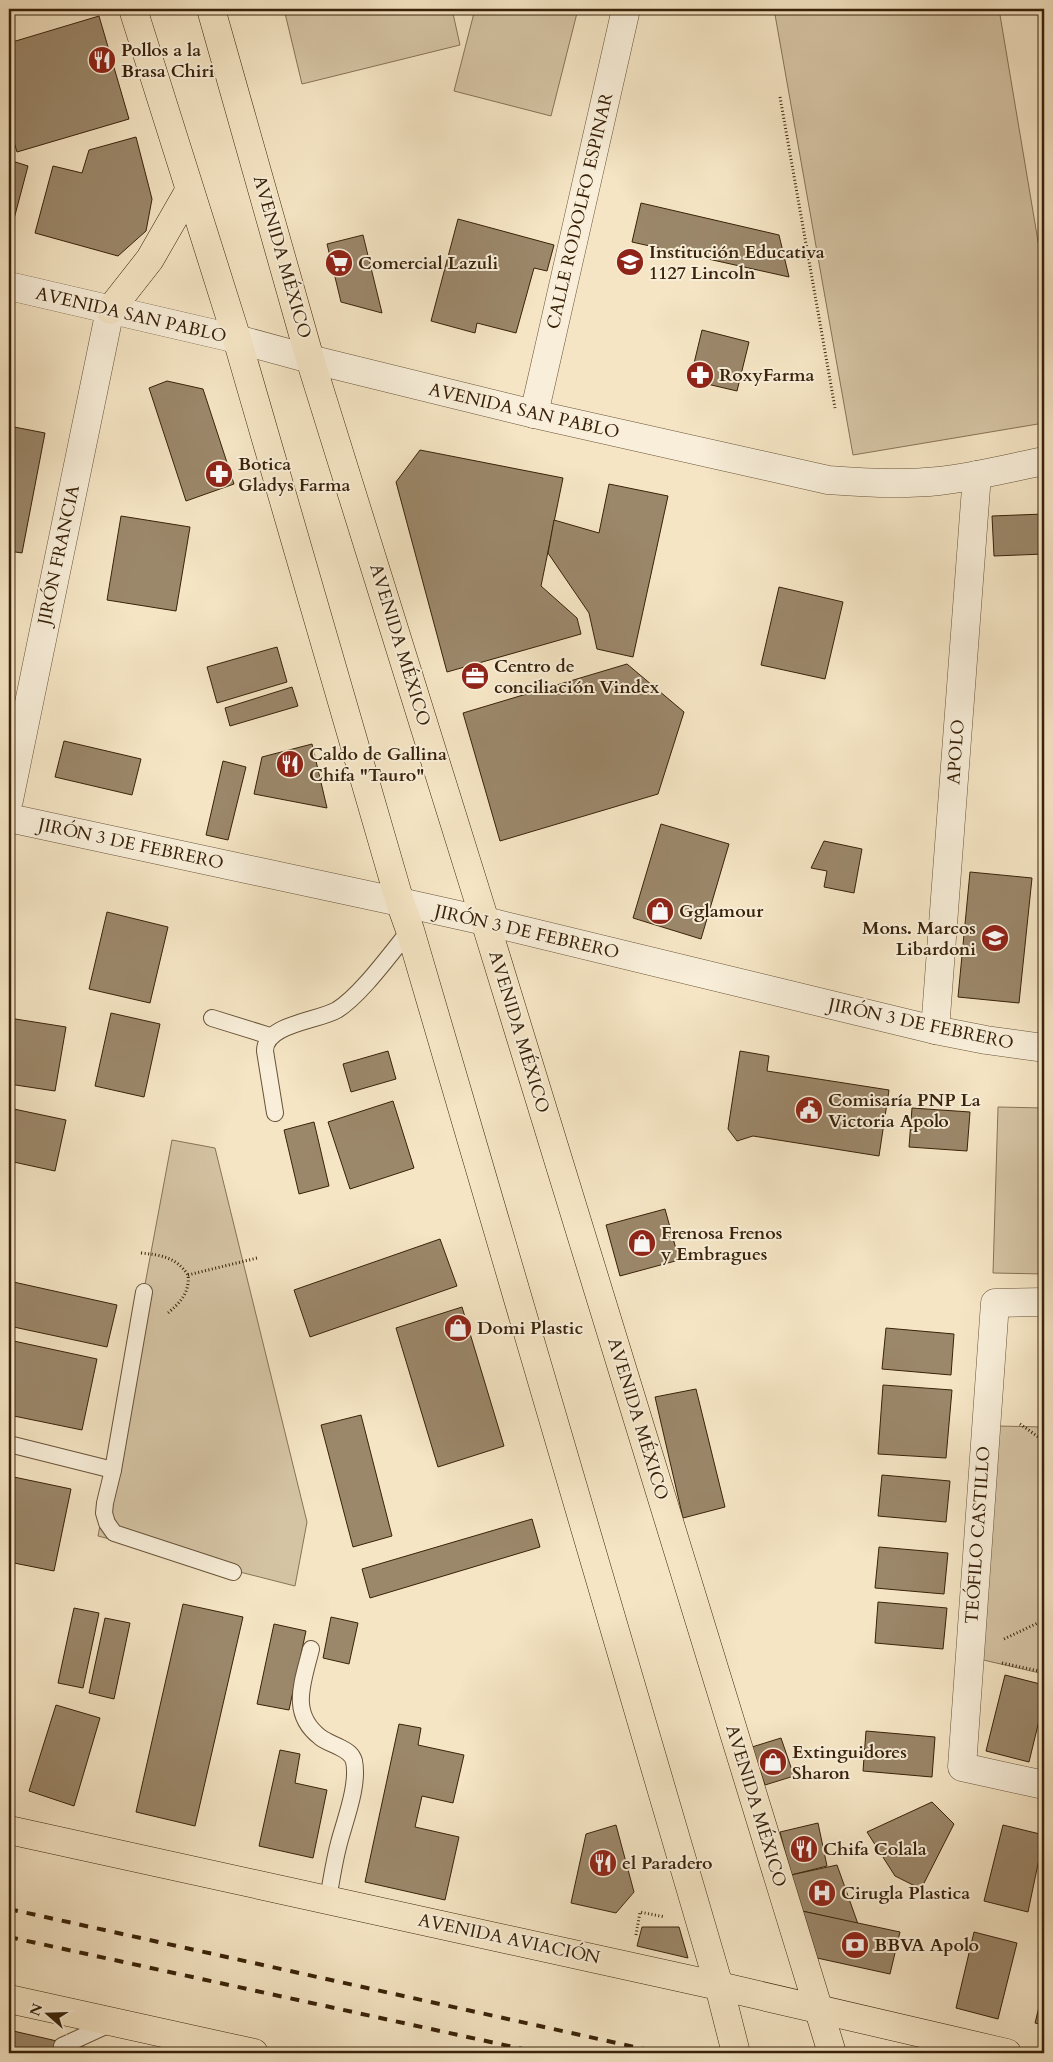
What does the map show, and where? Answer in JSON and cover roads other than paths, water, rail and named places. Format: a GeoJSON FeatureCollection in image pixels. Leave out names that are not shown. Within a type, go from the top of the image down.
{"type":"FeatureCollection","features":[{"type":"Feature","properties":{"kind":"main road"},"geometry":{"type":"LineString","coordinates":[[133,9],[237,339],[400,902],[410,930],[719,1986],[736,2053]]}},
{"type":"Feature","properties":{"kind":"main road","name":"AVENIDA MÉXICO"},"geometry":{"type":"LineString","coordinates":[[210,9],[310,359],[486,921],[832,2053]]}},
{"type":"Feature","properties":{"kind":"main road"},"geometry":{"type":"LineString","coordinates":[[110,310],[150,260],[189,191]]}},
{"type":"Feature","properties":{"kind":"main road","name":"AVENIDA AVIACIÓN"},"geometry":{"type":"LineString","coordinates":[[9,1830],[630,1966],[1008,2053]]}},
{"type":"Feature","properties":{"kind":"main road"},"geometry":{"type":"LineString","coordinates":[[9,2000],[254,2053]]}},
{"type":"Feature","properties":{"kind":"street","name":"CALLE RODOLFO ESPINAR"},"geometry":{"type":"LineString","coordinates":[[534,414],[626,9]]}},
{"type":"Feature","properties":{"kind":"street","name":"AVENIDA SAN PABLO"},"geometry":{"type":"LineString","coordinates":[[9,286],[237,339],[310,359],[534,414],[828,480],[865,484],[940,481],[1044,461]]}},
{"type":"Feature","properties":{"kind":"street","name":"JIRÓN FRANCIA"},"geometry":{"type":"LineString","coordinates":[[9,800],[110,310]]}},
{"type":"Feature","properties":{"kind":"street","name":"APOLO"},"geometry":{"type":"LineString","coordinates":[[935,1030],[977,474]]}},
{"type":"Feature","properties":{"kind":"street","name":"JIRÓN 3 DE FEBRERO"},"geometry":{"type":"LineString","coordinates":[[9,818],[486,921],[935,1030],[986,1040],[1044,1048]]}},
{"type":"Feature","properties":{"kind":"street","name":"TEÓFILO CASTILLO"},"geometry":{"type":"LineString","coordinates":[[1044,1302],[995,1303],[962,1767],[1044,1785]]}},
{"type":"Feature","properties":{"kind":"lane"},"geometry":{"type":"LineString","coordinates":[[275,1113],[265,1051],[265,1044],[270,1036],[281,1030],[336,1010],[352,999],[410,930]]}},
{"type":"Feature","properties":{"kind":"lane"},"geometry":{"type":"LineString","coordinates":[[212,1018],[270,1036]]}},
{"type":"Feature","properties":{"kind":"lane"},"geometry":{"type":"LineString","coordinates":[[144,1292],[104,1513],[109,1528],[114,1533],[233,1572]]}},
{"type":"Feature","properties":{"kind":"lane"},"geometry":{"type":"LineString","coordinates":[[9,1444],[113,1470]]}},
{"type":"Feature","properties":{"kind":"lane"},"geometry":{"type":"LineString","coordinates":[[311,1649],[301,1689],[302,1715],[307,1724],[322,1739],[348,1752],[353,1756],[355,1763],[354,1784],[338,1845],[328,1900]]}},
{"type":"Feature","properties":{"kind":"lane"},"geometry":{"type":"LineString","coordinates":[[62,2046],[114,2023]]}},
{"type":"Feature","properties":{"kind":"railway"},"geometry":{"type":"LineString","coordinates":[[9,1909],[662,2053]]}},
{"type":"Feature","properties":{"kind":"railway"},"geometry":{"type":"LineString","coordinates":[[9,1937],[541,2053]]}},
{"type":"Feature","properties":{"kind":"place","name":"Pollos a la Brasa Chiri"},"geometry":{"type":"Point","coordinates":[102,60]}},
{"type":"Feature","properties":{"kind":"place","name":"Institución Educativa 1127 Lincoln"},"geometry":{"type":"Point","coordinates":[630,262]}},
{"type":"Feature","properties":{"kind":"place","name":"Comercial Lazuli"},"geometry":{"type":"Point","coordinates":[339,263]}},
{"type":"Feature","properties":{"kind":"place","name":"RoxyFarma"},"geometry":{"type":"Point","coordinates":[700,375]}},
{"type":"Feature","properties":{"kind":"place","name":"Botica Gladys Farma"},"geometry":{"type":"Point","coordinates":[219,474]}},
{"type":"Feature","properties":{"kind":"place","name":"Centro de conciliación Vindex"},"geometry":{"type":"Point","coordinates":[475,676]}},
{"type":"Feature","properties":{"kind":"place","name":"Caldo de Gallina Chifa \"Tauro\""},"geometry":{"type":"Point","coordinates":[290,764]}},
{"type":"Feature","properties":{"kind":"place","name":"Gglamour"},"geometry":{"type":"Point","coordinates":[660,911]}},
{"type":"Feature","properties":{"kind":"place","name":"Mons. Marcos Libardoni"},"geometry":{"type":"Point","coordinates":[995,938]}},
{"type":"Feature","properties":{"kind":"place","name":"Comisaría PNP La Victoria Apolo"},"geometry":{"type":"Point","coordinates":[809,1110]}},
{"type":"Feature","properties":{"kind":"place","name":"Frenosa Frenos y Embragues"},"geometry":{"type":"Point","coordinates":[642,1243]}},
{"type":"Feature","properties":{"kind":"place","name":"Domi Plastic"},"geometry":{"type":"Point","coordinates":[458,1328]}},
{"type":"Feature","properties":{"kind":"place","name":"Extinguidores Sharon"},"geometry":{"type":"Point","coordinates":[773,1762]}},
{"type":"Feature","properties":{"kind":"place","name":"Chifa Colala"},"geometry":{"type":"Point","coordinates":[804,1849]}},
{"type":"Feature","properties":{"kind":"place","name":"el Paradero"},"geometry":{"type":"Point","coordinates":[603,1863]}},
{"type":"Feature","properties":{"kind":"place","name":"Cirugla Plastica"},"geometry":{"type":"Point","coordinates":[822,1893]}},
{"type":"Feature","properties":{"kind":"place","name":"BBVA Apolo"},"geometry":{"type":"Point","coordinates":[855,1945]}}]}
